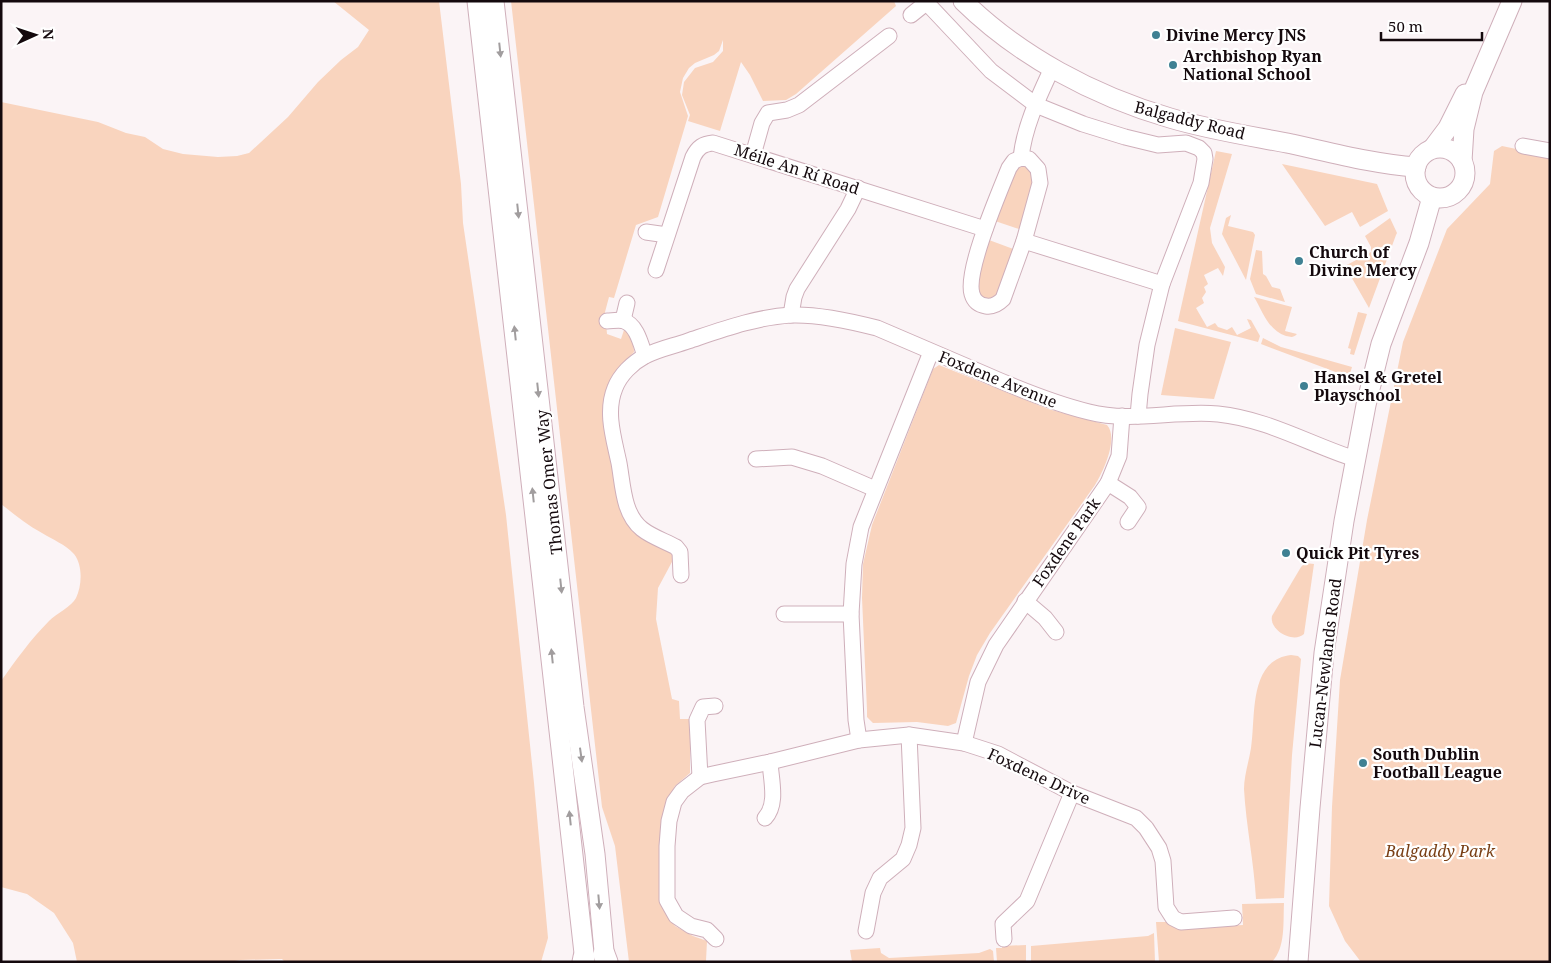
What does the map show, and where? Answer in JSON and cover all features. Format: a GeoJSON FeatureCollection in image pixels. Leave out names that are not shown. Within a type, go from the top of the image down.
{"type":"FeatureCollection","features":[{"type":"Feature","properties":{"kind":"street","name":"Thomas Omer Way"},"geometry":{"type":"LineString","coordinates":[[477,1],[595,960]]}},
{"type":"Feature","properties":{"kind":"street","name":"Thomas Omer Way"},"geometry":{"type":"LineString","coordinates":[[494,1],[574,707],[595,854],[595,960]]}},
{"type":"Feature","properties":{"kind":"street","name":"Balgaddy Road"},"geometry":{"type":"LineString","coordinates":[[963,1],[997,32],[1052,68],[1099,92],[1132,106],[1196,125],[1382,163],[1416,167]]}},
{"type":"Feature","properties":{"kind":"street"},"geometry":{"type":"LineString","coordinates":[[1501,1],[1460,106],[1448,128],[1433,148],[1425,152],[1420,158],[1416,167],[1414,175],[1419,188],[1432,197],[1448,197],[1460,188],[1465,173],[1462,161],[1464,129],[1473,92],[1512,1]]}},
{"type":"Feature","properties":{"kind":"street"},"geometry":{"type":"LineString","coordinates":[[910,14],[925,2],[991,71],[1036,105],[1083,124],[1125,137],[1158,145],[1186,143],[1199,148],[1204,153],[1205,158],[1200,183],[1162,284],[1147,345],[1138,416]]}},
{"type":"Feature","properties":{"kind":"street"},"geometry":{"type":"LineString","coordinates":[[753,155],[762,123],[768,113],[787,110],[798,105],[889,36]]}},
{"type":"Feature","properties":{"kind":"street"},"geometry":{"type":"LineString","coordinates":[[1021,158],[1022,143],[1052,68]]}},
{"type":"Feature","properties":{"kind":"street","name":"Méile An Rí Road"},"geometry":{"type":"LineString","coordinates":[[656,270],[696,149],[704,144],[713,143],[753,155],[985,229]]}},
{"type":"Feature","properties":{"kind":"street"},"geometry":{"type":"LineString","coordinates":[[1523,146],[1550,151]]}},
{"type":"Feature","properties":{"kind":"street"},"geometry":{"type":"LineString","coordinates":[[1433,148],[1448,149],[1454,152],[1462,161]]}},
{"type":"Feature","properties":{"kind":"street"},"geometry":{"type":"LineString","coordinates":[[1021,158],[1029,159],[1038,170],[1040,183],[1024,241],[1003,299],[997,304],[985,306],[974,300],[971,293],[971,282],[985,229],[1009,168],[1014,161],[1021,158]]}},
{"type":"Feature","properties":{"kind":"street"},"geometry":{"type":"LineString","coordinates":[[791,315],[797,289],[848,209],[858,188]]}},
{"type":"Feature","properties":{"kind":"street","name":"Lucan-Newlands Road"},"geometry":{"type":"LineString","coordinates":[[1298,962],[1324,652],[1355,459],[1381,344],[1420,243],[1432,197]]}},
{"type":"Feature","properties":{"kind":"street"},"geometry":{"type":"LineString","coordinates":[[646,232],[667,235]]}},
{"type":"Feature","properties":{"kind":"street"},"geometry":{"type":"LineString","coordinates":[[1024,241],[1162,284]]}},
{"type":"Feature","properties":{"kind":"street"},"geometry":{"type":"LineString","coordinates":[[623,320],[627,303]]}},
{"type":"Feature","properties":{"kind":"street","name":"Foxdene Avenue"},"geometry":{"type":"LineString","coordinates":[[681,575],[680,552],[676,547],[640,528],[628,507],[611,423],[610,408],[614,390],[623,374],[645,356],[744,324],[791,315],[816,316],[877,328],[1010,385],[1060,404],[1091,413],[1138,416],[1197,413],[1237,417],[1272,426],[1355,459]]}},
{"type":"Feature","properties":{"kind":"street"},"geometry":{"type":"LineString","coordinates":[[607,321],[623,320],[629,324],[634,330],[645,356]]}},
{"type":"Feature","properties":{"kind":"street"},"geometry":{"type":"LineString","coordinates":[[859,740],[856,720],[851,614],[854,564],[861,527],[931,352]]}},
{"type":"Feature","properties":{"kind":"street","name":"Foxdene Park"},"geometry":{"type":"LineString","coordinates":[[964,743],[978,682],[996,645],[1108,483],[1119,456],[1122,416]]}},
{"type":"Feature","properties":{"kind":"street"},"geometry":{"type":"LineString","coordinates":[[756,459],[792,457],[822,466],[875,489]]}},
{"type":"Feature","properties":{"kind":"street","name":"Foxdene Park"},"geometry":{"type":"LineString","coordinates":[[1108,483],[1130,497],[1138,507],[1128,522]]}},
{"type":"Feature","properties":{"kind":"street","name":"Foxdene Park"},"geometry":{"type":"LineString","coordinates":[[1025,601],[1045,618],[1056,632]]}},
{"type":"Feature","properties":{"kind":"street"},"geometry":{"type":"LineString","coordinates":[[784,614],[851,614]]}},
{"type":"Feature","properties":{"kind":"street"},"geometry":{"type":"LineString","coordinates":[[700,777],[697,720],[703,707],[715,706]]}},
{"type":"Feature","properties":{"kind":"street"},"geometry":{"type":"LineString","coordinates":[[866,931],[873,893],[880,878],[903,859],[913,828],[909,735]]}},
{"type":"Feature","properties":{"kind":"street","name":"Foxdene Drive"},"geometry":{"type":"LineString","coordinates":[[716,939],[707,930],[691,926],[676,916],[667,900],[669,821],[674,802],[682,791],[700,777],[859,740],[909,735],[964,743],[998,754],[1072,793],[1136,818],[1146,828],[1160,848],[1163,861],[1166,906],[1173,918],[1181,922],[1234,918]]}},
{"type":"Feature","properties":{"kind":"street"},"geometry":{"type":"LineString","coordinates":[[765,818],[773,805],[770,762]]}},
{"type":"Feature","properties":{"kind":"street"},"geometry":{"type":"LineString","coordinates":[[1004,939],[1003,924],[1027,901],[1072,793]]}},
{"type":"Feature","properties":{"kind":"green space"},"geometry":{"type":"Polygon","coordinates":[[[333,1],[439,1],[461,184],[463,223],[506,515],[548,938],[541,962],[285,962],[282,959],[230,962],[77,962],[73,943],[54,913],[27,894],[1,887],[1,681],[42,628],[74,601],[81,576],[79,564],[74,554],[1,504],[1,102],[98,122],[126,133],[145,137],[163,149],[183,154],[218,157],[249,153],[288,117],[318,82],[358,47],[369,30],[333,1]]]}},
{"type":"Feature","properties":{"kind":"green space"},"geometry":{"type":"Polygon","coordinates":[[[511,1],[894,1],[896,6],[796,94],[786,100],[763,101],[741,62],[720,131],[688,121],[690,115],[682,95],[684,82],[695,68],[713,62],[723,51],[723,40],[719,51],[689,68],[683,78],[680,92],[688,116],[658,217],[636,225],[614,298],[609,297],[605,312],[607,334],[621,339],[624,330],[630,337],[634,349],[634,352],[616,373],[621,502],[672,555],[673,560],[658,588],[656,619],[672,699],[679,701],[680,719],[690,719],[690,773],[675,786],[666,804],[661,834],[661,904],[675,926],[707,941],[706,961],[723,962],[629,962],[615,846],[602,807],[511,1]]]}},
{"type":"Feature","properties":{"kind":"green space","name":"Balgaddy Park"},"geometry":{"type":"Polygon","coordinates":[[[1502,146],[1550,156],[1550,962],[1361,962],[1345,941],[1329,906],[1332,807],[1340,680],[1367,520],[1403,342],[1447,229],[1490,184],[1494,151],[1502,146]]]}},
{"type":"Feature","properties":{"kind":"green space"},"geometry":{"type":"Polygon","coordinates":[[[1216,151],[1232,154],[1210,228],[1212,243],[1225,267],[1223,276],[1218,268],[1204,275],[1208,284],[1204,287],[1206,292],[1202,298],[1204,303],[1196,308],[1207,327],[1215,323],[1218,327],[1227,330],[1232,327],[1237,335],[1251,328],[1247,319],[1251,320],[1260,336],[1258,342],[1178,321],[1216,151]]]}},
{"type":"Feature","properties":{"kind":"green space"},"geometry":{"type":"Polygon","coordinates":[[[1282,164],[1377,184],[1388,211],[1360,227],[1352,212],[1325,226],[1282,164]]]}},
{"type":"Feature","properties":{"kind":"green space"},"geometry":{"type":"Polygon","coordinates":[[[1023,165],[1032,170],[1034,181],[1022,230],[995,221],[1014,171],[1023,165]]]}},
{"type":"Feature","properties":{"kind":"green space"},"geometry":{"type":"Polygon","coordinates":[[[1231,215],[1228,226],[1253,232],[1255,235],[1246,280],[1222,234],[1226,218],[1231,215]]]}},
{"type":"Feature","properties":{"kind":"green space"},"geometry":{"type":"Polygon","coordinates":[[[1390,218],[1397,233],[1369,308],[1345,266],[1371,252],[1371,247],[1365,236],[1390,218]]]}},
{"type":"Feature","properties":{"kind":"green space"},"geometry":{"type":"Polygon","coordinates":[[[989,240],[1016,250],[1000,291],[995,299],[986,300],[978,294],[978,280],[989,240]]]}},
{"type":"Feature","properties":{"kind":"green space"},"geometry":{"type":"Polygon","coordinates":[[[1256,250],[1262,251],[1263,274],[1272,287],[1280,289],[1285,302],[1256,294],[1250,279],[1256,250]]]}},
{"type":"Feature","properties":{"kind":"green space"},"geometry":{"type":"Polygon","coordinates":[[[1254,297],[1292,307],[1285,331],[1297,334],[1293,337],[1288,336],[1280,333],[1270,325],[1254,297]]]}},
{"type":"Feature","properties":{"kind":"green space"},"geometry":{"type":"Polygon","coordinates":[[[1358,312],[1367,314],[1354,355],[1350,354],[1351,349],[1348,348],[1358,312]]]}},
{"type":"Feature","properties":{"kind":"green space"},"geometry":{"type":"Polygon","coordinates":[[[1175,328],[1231,342],[1214,399],[1161,395],[1175,328]]]}},
{"type":"Feature","properties":{"kind":"green space"},"geometry":{"type":"Polygon","coordinates":[[[1263,338],[1281,347],[1352,367],[1349,377],[1261,344],[1263,338]]]}},
{"type":"Feature","properties":{"kind":"green space"},"geometry":{"type":"Polygon","coordinates":[[[939,365],[1048,409],[1107,425],[1110,431],[1111,446],[1102,472],[1095,485],[990,633],[977,655],[956,723],[948,726],[917,722],[873,723],[867,717],[862,598],[863,564],[872,525],[933,369],[939,365]]]}},
{"type":"Feature","properties":{"kind":"green space"},"geometry":{"type":"Polygon","coordinates":[[[1305,563],[1314,564],[1304,634],[1299,637],[1288,636],[1274,626],[1272,616],[1305,563]]]}},
{"type":"Feature","properties":{"kind":"green space"},"geometry":{"type":"Polygon","coordinates":[[[1291,655],[1298,656],[1301,659],[1292,755],[1284,898],[1256,899],[1244,789],[1257,692],[1267,667],[1277,659],[1291,655]]]}},
{"type":"Feature","properties":{"kind":"green space"},"geometry":{"type":"Polygon","coordinates":[[[1284,903],[1282,942],[1272,962],[1159,962],[1156,922],[1166,922],[1179,928],[1243,925],[1242,904],[1284,903]]]}},
{"type":"Feature","properties":{"kind":"green space"},"geometry":{"type":"Polygon","coordinates":[[[1154,933],[1155,962],[1031,962],[1031,946],[1148,936],[1154,933]]]}},
{"type":"Feature","properties":{"kind":"green space"},"geometry":{"type":"Polygon","coordinates":[[[1026,945],[1026,962],[997,962],[996,948],[1026,945]]]}},
{"type":"Feature","properties":{"kind":"green space"},"geometry":{"type":"Polygon","coordinates":[[[880,948],[881,953],[889,958],[979,953],[990,949],[993,951],[994,962],[852,962],[850,950],[880,948]]]}},
{"type":"Feature","properties":{"kind":"place","name":"Divine Mercy JNS"},"geometry":{"type":"Point","coordinates":[1156,35]}},
{"type":"Feature","properties":{"kind":"place","name":"Archbishop Ryan National School"},"geometry":{"type":"Point","coordinates":[1173,65]}},
{"type":"Feature","properties":{"kind":"place","name":"Church of Divine Mercy"},"geometry":{"type":"Point","coordinates":[1299,261]}},
{"type":"Feature","properties":{"kind":"place","name":"Hansel & Gretel Playschool"},"geometry":{"type":"Point","coordinates":[1304,386]}},
{"type":"Feature","properties":{"kind":"place","name":"Quick Pit Tyres"},"geometry":{"type":"Point","coordinates":[1286,553]}},
{"type":"Feature","properties":{"kind":"place","name":"South Dublin Football League"},"geometry":{"type":"Point","coordinates":[1363,763]}}]}
